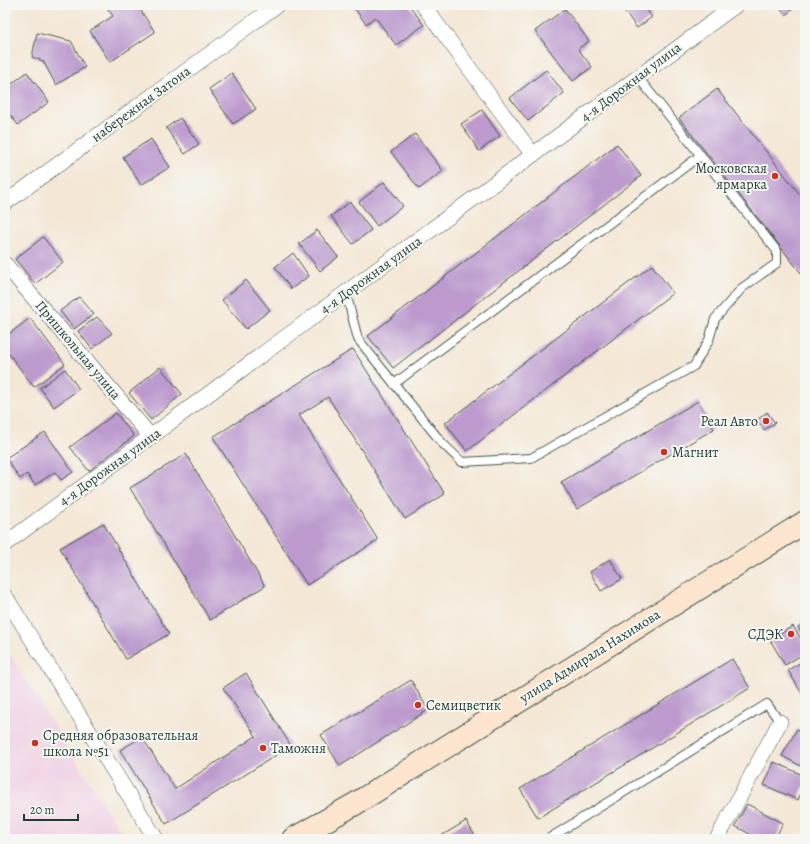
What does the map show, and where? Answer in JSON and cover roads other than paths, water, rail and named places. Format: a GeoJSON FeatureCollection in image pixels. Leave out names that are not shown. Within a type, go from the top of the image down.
{"type":"FeatureCollection","features":[{"type":"Feature","properties":{"kind":"main road","name":"улица Адмирала Нахимова"},"geometry":{"type":"LineString","coordinates":[[293,839],[369,795],[805,522]]}},
{"type":"Feature","properties":{"kind":"street","name":"набережная Затона"},"geometry":{"type":"LineString","coordinates":[[5,202],[277,5]]}},
{"type":"Feature","properties":{"kind":"street"},"geometry":{"type":"LineString","coordinates":[[423,5],[533,155]]}},
{"type":"Feature","properties":{"kind":"street","name":"4-я Дорожная улица"},"geometry":{"type":"LineString","coordinates":[[5,544],[533,155],[637,76],[736,5]]}},
{"type":"Feature","properties":{"kind":"street","name":"Пришкольная улица"},"geometry":{"type":"LineString","coordinates":[[5,264],[151,437]]}},
{"type":"Feature","properties":{"kind":"street"},"geometry":{"type":"LineString","coordinates":[[5,596],[10,615],[156,839]]}},
{"type":"Feature","properties":{"kind":"street"},"geometry":{"type":"LineString","coordinates":[[717,839],[780,722]]}},
{"type":"Feature","properties":{"kind":"lane"},"geometry":{"type":"LineString","coordinates":[[346,293],[358,339],[442,443],[462,462],[530,458],[694,366],[709,340],[715,319],[742,288],[777,263],[777,251],[637,76]]}},
{"type":"Feature","properties":{"kind":"lane"},"geometry":{"type":"LineString","coordinates":[[394,384],[701,155]]}},
{"type":"Feature","properties":{"kind":"lane"},"geometry":{"type":"LineString","coordinates":[[548,839],[767,704],[780,722]]}},
{"type":"Feature","properties":{"kind":"place","name":"Московская ярмарка"},"geometry":{"type":"Point","coordinates":[775,176]}},
{"type":"Feature","properties":{"kind":"place","name":"Реал Авто"},"geometry":{"type":"Point","coordinates":[766,421]}},
{"type":"Feature","properties":{"kind":"place","name":"Магнит"},"geometry":{"type":"Point","coordinates":[664,452]}},
{"type":"Feature","properties":{"kind":"place","name":"СДЭК"},"geometry":{"type":"Point","coordinates":[791,634]}},
{"type":"Feature","properties":{"kind":"place","name":"Семицветик"},"geometry":{"type":"Point","coordinates":[418,705]}},
{"type":"Feature","properties":{"kind":"place","name":"Средняя образовательная школа №51"},"geometry":{"type":"Point","coordinates":[35,743]}},
{"type":"Feature","properties":{"kind":"place","name":"Таможня"},"geometry":{"type":"Point","coordinates":[263,748]}}]}
